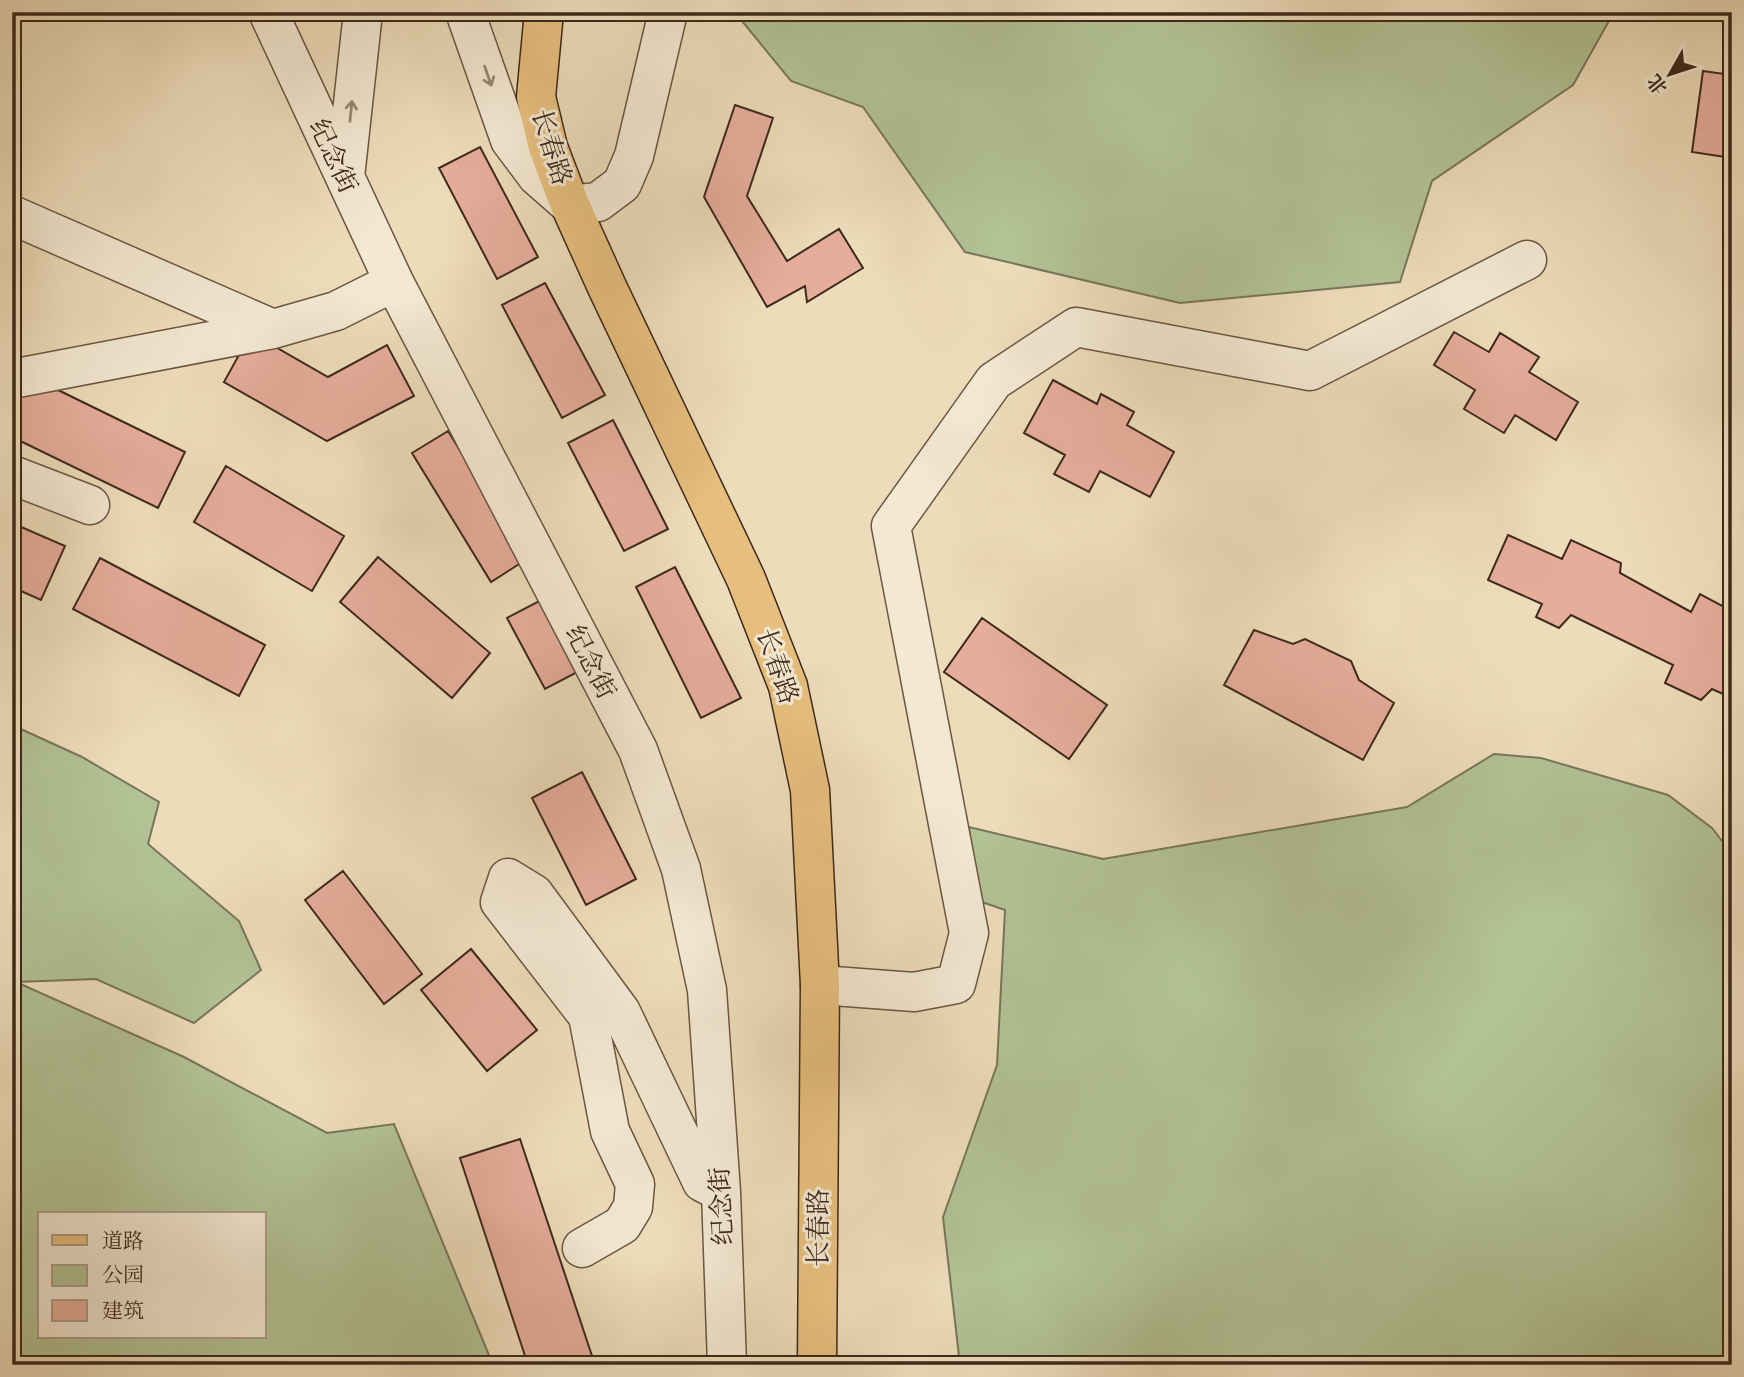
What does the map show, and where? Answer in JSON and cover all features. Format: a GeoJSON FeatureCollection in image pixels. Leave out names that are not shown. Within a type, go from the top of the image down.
{"type":"FeatureCollection","features":[{"type":"Feature","properties":{"kind":"main road","name":"长春路"},"geometry":{"type":"LineString","coordinates":[[544,12],[536,97],[548,147],[570,205],[607,287],[746,579],[788,686],[810,790],[820,985],[817,1365]]}},
{"type":"Feature","properties":{"kind":"street","name":"纪念街"},"geometry":{"type":"LineString","coordinates":[[268,12],[394,282],[638,750],[681,869],[707,990],[721,1192],[727,1365]]}},
{"type":"Feature","properties":{"kind":"street"},"geometry":{"type":"LineString","coordinates":[[344,179],[363,12]]}},
{"type":"Feature","properties":{"kind":"street"},"geometry":{"type":"LineString","coordinates":[[465,12],[510,140],[537,176],[570,205],[598,202],[622,184],[634,156],[668,12]]}},
{"type":"Feature","properties":{"kind":"street"},"geometry":{"type":"LineString","coordinates":[[12,215],[273,329]]}},
{"type":"Feature","properties":{"kind":"street"},"geometry":{"type":"LineString","coordinates":[[820,985],[914,992],[956,984],[969,933],[891,526],[994,381],[1076,327],[1310,371],[1527,260]]}},
{"type":"Feature","properties":{"kind":"street"},"geometry":{"type":"LineString","coordinates":[[12,379],[273,329],[336,311],[394,282]]}},
{"type":"Feature","properties":{"kind":"street"},"geometry":{"type":"LineString","coordinates":[[12,475],[90,505]]}},
{"type":"Feature","properties":{"kind":"street"},"geometry":{"type":"LineString","coordinates":[[582,1248],[622,1224],[632,1207],[635,1184],[610,1131],[588,1016],[500,902],[508,878],[534,894],[621,1012],[702,1182],[721,1192]]}},
{"type":"Feature","properties":{"kind":"green space"},"geometry":{"type":"Polygon","coordinates":[[[744,12],[1614,12],[1573,85],[1432,181],[1400,282],[1180,303],[965,252],[863,107],[791,81],[742,21],[744,12]]]}},
{"type":"Feature","properties":{"kind":"green space"},"geometry":{"type":"Polygon","coordinates":[[[12,725],[82,757],[159,802],[148,844],[239,921],[261,970],[194,1023],[96,979],[16,982],[184,1057],[327,1133],[394,1124],[493,1365],[12,1365],[12,725]]]}},
{"type":"Feature","properties":{"kind":"green space"},"geometry":{"type":"Polygon","coordinates":[[[1494,754],[1541,758],[1668,795],[1712,828],[1732,854],[1732,1365],[960,1365],[943,1217],[997,1065],[1005,910],[976,900],[969,827],[1103,859],[1407,807],[1494,754]]]}},
{"type":"Feature","properties":{"kind":"building"},"geometry":{"type":"Polygon","coordinates":[[[1703,71],[1732,75],[1732,158],[1692,152],[1703,71]]]}},
{"type":"Feature","properties":{"kind":"building"},"geometry":{"type":"Polygon","coordinates":[[[735,105],[773,118],[747,196],[787,261],[839,229],[863,268],[807,302],[805,286],[767,307],[704,197],[735,105]]]}},
{"type":"Feature","properties":{"kind":"building"},"geometry":{"type":"Polygon","coordinates":[[[480,147],[538,257],[497,279],[439,168],[480,147]]]}},
{"type":"Feature","properties":{"kind":"building"},"geometry":{"type":"Polygon","coordinates":[[[545,283],[605,395],[562,418],[502,305],[545,283]]]}},
{"type":"Feature","properties":{"kind":"building"},"geometry":{"type":"Polygon","coordinates":[[[1454,332],[1489,352],[1500,333],[1539,357],[1529,372],[1578,402],[1556,440],[1515,415],[1504,433],[1464,409],[1475,390],[1434,365],[1454,332]]]}},
{"type":"Feature","properties":{"kind":"building"},"geometry":{"type":"Polygon","coordinates":[[[251,333],[328,377],[387,345],[414,396],[327,441],[224,382],[251,333]]]}},
{"type":"Feature","properties":{"kind":"building"},"geometry":{"type":"Polygon","coordinates":[[[1053,380],[1097,404],[1101,394],[1134,412],[1127,425],[1174,452],[1150,497],[1100,471],[1089,492],[1054,474],[1065,455],[1024,433],[1053,380]]]}},
{"type":"Feature","properties":{"kind":"building"},"geometry":{"type":"Polygon","coordinates":[[[58,390],[185,452],[158,508],[12,437],[12,396],[58,390]]]}},
{"type":"Feature","properties":{"kind":"building"},"geometry":{"type":"Polygon","coordinates":[[[613,420],[668,529],[624,551],[568,443],[613,420]]]}},
{"type":"Feature","properties":{"kind":"building"},"geometry":{"type":"Polygon","coordinates":[[[448,431],[527,559],[491,582],[412,453],[448,431]]]}},
{"type":"Feature","properties":{"kind":"building"},"geometry":{"type":"Polygon","coordinates":[[[226,466],[344,536],[312,591],[194,522],[226,466]]]}},
{"type":"Feature","properties":{"kind":"building"},"geometry":{"type":"Polygon","coordinates":[[[12,523],[65,546],[41,600],[12,587],[12,523]]]}},
{"type":"Feature","properties":{"kind":"building"},"geometry":{"type":"Polygon","coordinates":[[[1508,535],[1562,559],[1571,540],[1621,563],[1620,573],[1691,612],[1700,594],[1732,611],[1732,698],[1712,689],[1701,700],[1665,683],[1673,665],[1571,615],[1559,628],[1536,617],[1542,604],[1488,580],[1508,535]]]}},
{"type":"Feature","properties":{"kind":"building"},"geometry":{"type":"Polygon","coordinates":[[[378,557],[490,653],[452,698],[340,602],[378,557]]]}},
{"type":"Feature","properties":{"kind":"building"},"geometry":{"type":"Polygon","coordinates":[[[100,558],[265,645],[239,696],[73,609],[100,558]]]}},
{"type":"Feature","properties":{"kind":"building"},"geometry":{"type":"Polygon","coordinates":[[[675,567],[741,698],[701,718],[636,587],[675,567]]]}},
{"type":"Feature","properties":{"kind":"building"},"geometry":{"type":"Polygon","coordinates":[[[545,598],[583,669],[545,689],[507,618],[545,598]]]}},
{"type":"Feature","properties":{"kind":"building"},"geometry":{"type":"Polygon","coordinates":[[[982,618],[1107,705],[1069,759],[944,672],[982,618]]]}},
{"type":"Feature","properties":{"kind":"building"},"geometry":{"type":"Polygon","coordinates":[[[1254,630],[1293,644],[1305,639],[1351,661],[1359,680],[1394,703],[1363,760],[1224,685],[1254,630]]]}},
{"type":"Feature","properties":{"kind":"building"},"geometry":{"type":"Polygon","coordinates":[[[582,772],[636,879],[586,905],[532,798],[582,772]]]}},
{"type":"Feature","properties":{"kind":"building"},"geometry":{"type":"Polygon","coordinates":[[[343,871],[422,974],[384,1004],[305,900],[343,871]]]}},
{"type":"Feature","properties":{"kind":"building"},"geometry":{"type":"Polygon","coordinates":[[[471,949],[537,1030],[487,1071],[421,990],[471,949]]]}},
{"type":"Feature","properties":{"kind":"building"},"geometry":{"type":"Polygon","coordinates":[[[520,1139],[595,1365],[528,1365],[460,1158],[520,1139]]]}}]}
